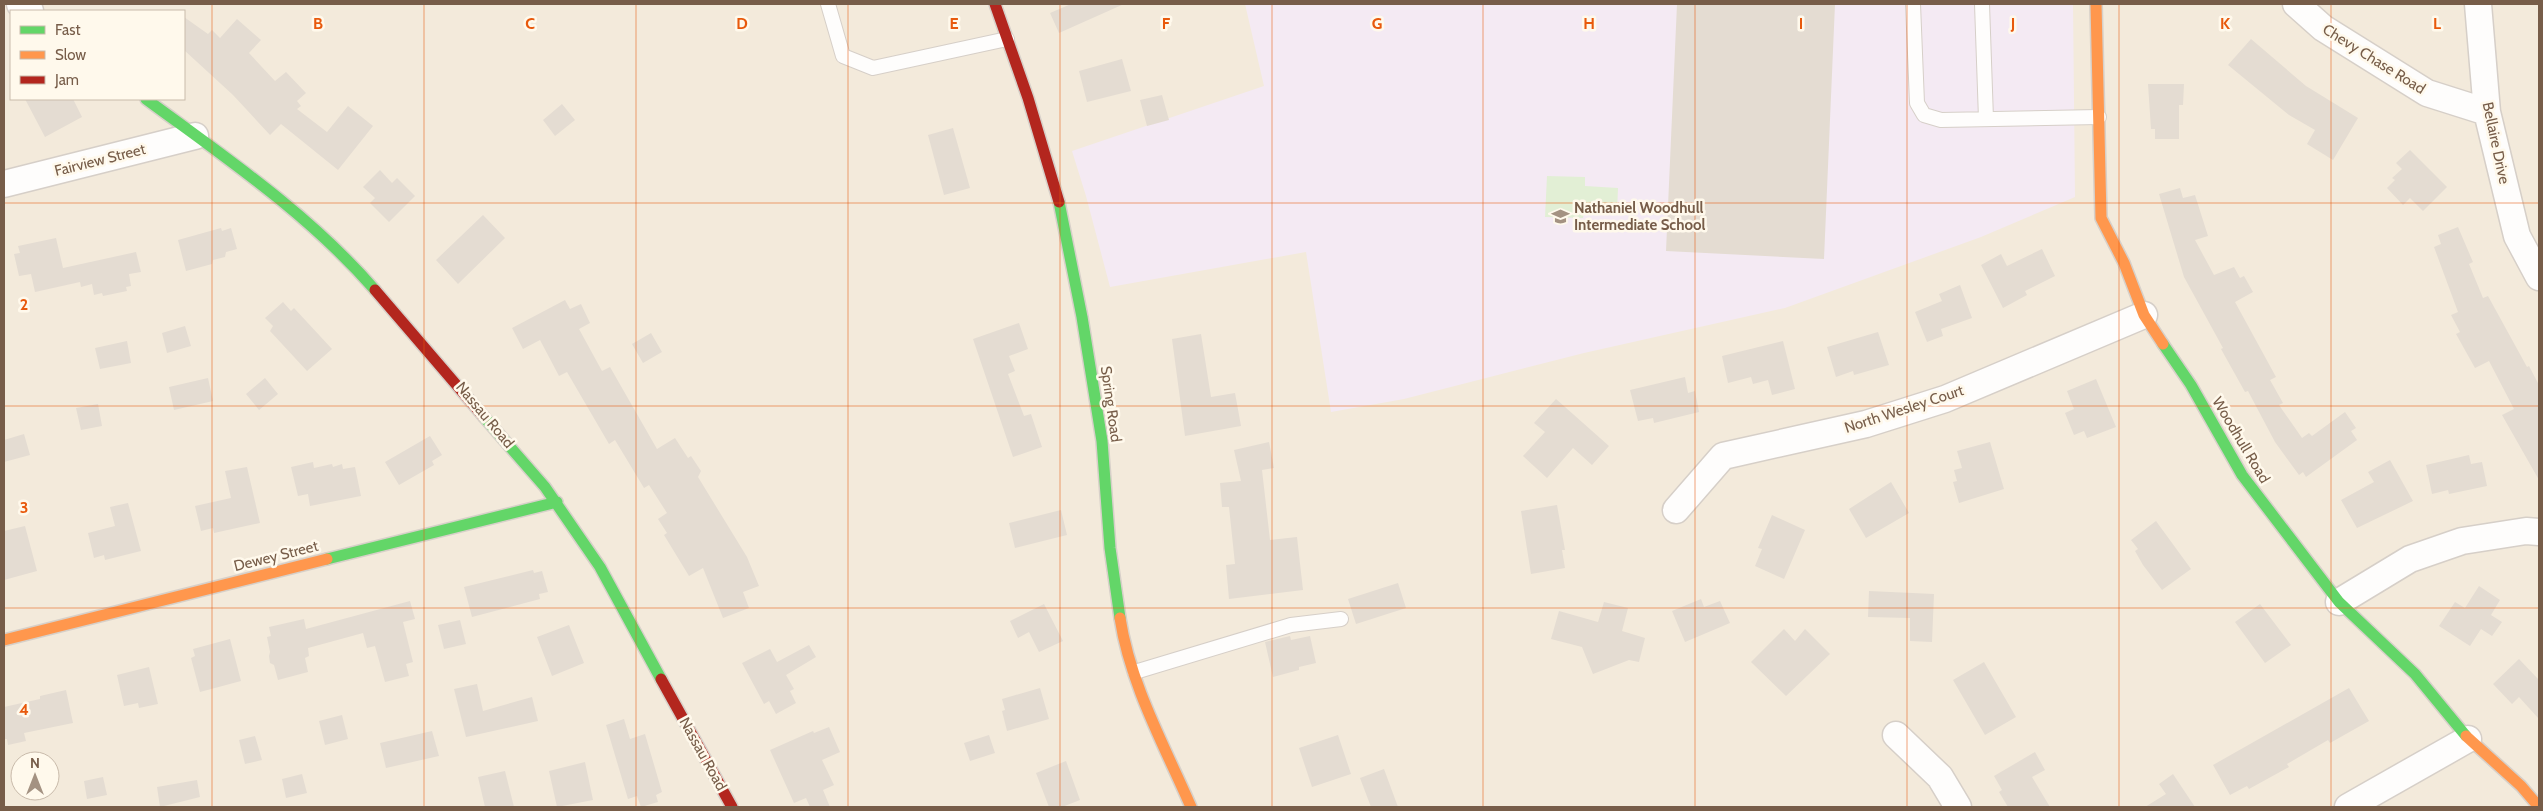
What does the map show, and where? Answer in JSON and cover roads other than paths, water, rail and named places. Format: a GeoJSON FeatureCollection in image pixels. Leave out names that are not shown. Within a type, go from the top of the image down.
{"type":"FeatureCollection","features":[{"type":"Feature","properties":{"kind":"street","name":"Spring Road"},"geometry":{"type":"LineString","coordinates":[[995,4],[1028,98],[1063,220],[1082,317],[1102,441],[1110,548],[1123,638],[1146,704],[1191,807]]}},
{"type":"Feature","properties":{"kind":"street","name":"Woodhull Road"},"geometry":{"type":"LineString","coordinates":[[2096,4],[2101,218],[2124,263],[2144,315],[2191,385],[2242,475],[2339,602],[2415,674],[2468,739],[2522,786],[2539,807]]}},
{"type":"Feature","properties":{"kind":"street","name":"Chevy Chase Road"},"geometry":{"type":"LineString","coordinates":[[2296,4],[2323,28],[2427,93],[2487,112]]}},
{"type":"Feature","properties":{"kind":"street","name":"Bellaire Drive"},"geometry":{"type":"LineString","coordinates":[[2478,4],[2487,112],[2517,236],[2539,277]]}},
{"type":"Feature","properties":{"kind":"street","name":"Nassau Road"},"geometry":{"type":"LineString","coordinates":[[147,100],[277,195],[349,260],[435,356],[556,502],[600,567],[732,807]]}},
{"type":"Feature","properties":{"kind":"street","name":"Fairview Street"},"geometry":{"type":"LineString","coordinates":[[4,184],[196,136]]}},
{"type":"Feature","properties":{"kind":"street","name":"North Wesley Court"},"geometry":{"type":"LineString","coordinates":[[1676,510],[1723,456],[1866,424],[1945,399],[2144,315]]}},
{"type":"Feature","properties":{"kind":"street","name":"Dewey Street"},"geometry":{"type":"LineString","coordinates":[[4,640],[556,502]]}},
{"type":"Feature","properties":{"kind":"street"},"geometry":{"type":"LineString","coordinates":[[2339,602],[2410,559],[2462,541],[2526,531],[2539,532]]}},
{"type":"Feature","properties":{"kind":"street"},"geometry":{"type":"LineString","coordinates":[[1896,735],[1940,777],[1958,807]]}},
{"type":"Feature","properties":{"kind":"street"},"geometry":{"type":"LineString","coordinates":[[2348,807],[2468,739]]}},
{"type":"Feature","properties":{"kind":"lane"},"geometry":{"type":"LineString","coordinates":[[828,4],[843,56],[872,68],[1008,39]]}},
{"type":"Feature","properties":{"kind":"lane"},"geometry":{"type":"LineString","coordinates":[[1913,4],[1917,103],[1924,115],[1941,120],[2099,117]]}},
{"type":"Feature","properties":{"kind":"lane"},"geometry":{"type":"LineString","coordinates":[[1982,4],[1986,119]]}},
{"type":"Feature","properties":{"kind":"lane"},"geometry":{"type":"LineString","coordinates":[[1135,672],[1291,625],[1341,619]]}},
{"type":"Feature","properties":{"kind":"place","name":"Nathaniel Woodhull Intermediate School"},"geometry":{"type":"Point","coordinates":[1560,217]}}]}
